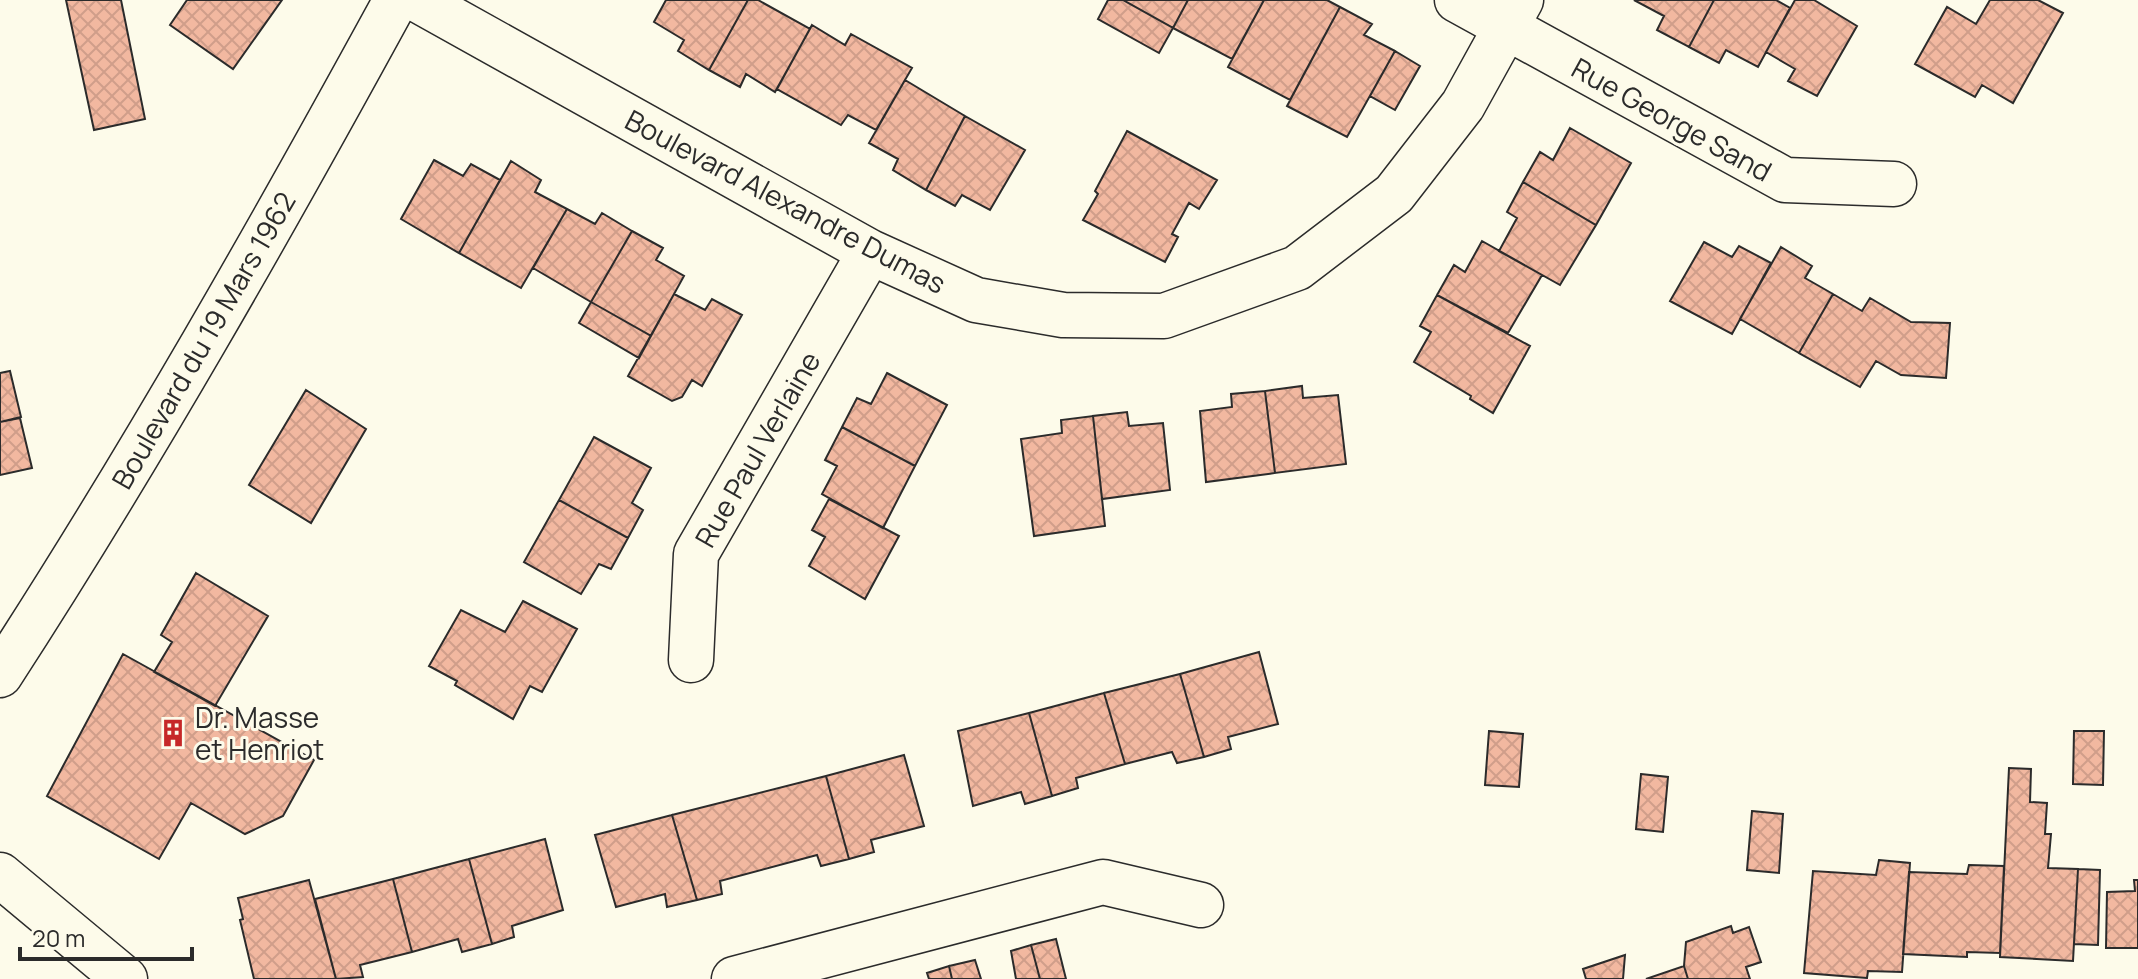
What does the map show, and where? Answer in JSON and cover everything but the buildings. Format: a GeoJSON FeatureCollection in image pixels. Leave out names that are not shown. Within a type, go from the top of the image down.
{"type":"FeatureCollection","features":[{"type":"Feature","properties":{"kind":"street","name":"Boulevard du 19 Mars 1962"},"geometry":{"type":"LineString","coordinates":[[0,675],[81,550],[208,334],[396,0]]}},
{"type":"Feature","properties":{"kind":"street","name":"Boulevard Alexandre Dumas"},"geometry":{"type":"LineString","coordinates":[[418,0],[870,252],[976,300],[1063,315],[1164,316],[1297,268],[1394,194],[1463,105],[1514,15]]}},
{"type":"Feature","properties":{"kind":"street","name":"Rue George Sand"},"geometry":{"type":"LineString","coordinates":[[1457,0],[1514,15],[1785,180],[1894,184]]}},
{"type":"Feature","properties":{"kind":"street","name":"Rue Paul Verlaine"},"geometry":{"type":"LineString","coordinates":[[691,660],[696,554],[870,252]]}},
{"type":"Feature","properties":{"kind":"street"},"geometry":{"type":"LineString","coordinates":[[0,875],[125,979]]}},
{"type":"Feature","properties":{"kind":"street"},"geometry":{"type":"LineString","coordinates":[[734,979],[1103,882],[1201,905]]}},
{"type":"Feature","properties":{"kind":"place","name":"Dr. Masse et Henriot"},"geometry":{"type":"Point","coordinates":[173,733]}}]}
